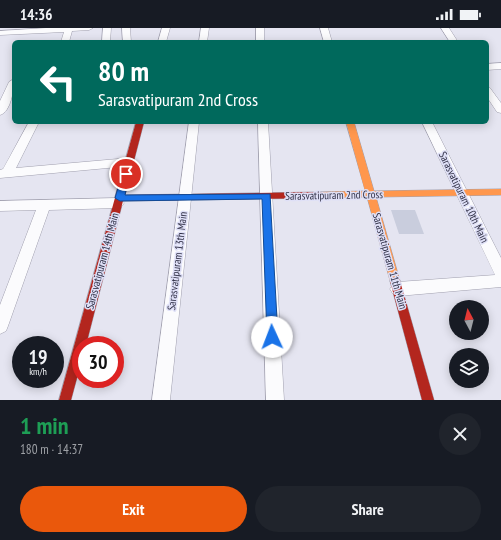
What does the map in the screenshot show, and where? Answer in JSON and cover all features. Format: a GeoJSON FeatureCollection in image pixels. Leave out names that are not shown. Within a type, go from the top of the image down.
{"type":"FeatureCollection","features":[{"type":"Feature","properties":{"kind":"street"},"geometry":{"type":"LineString","coordinates":[[1,35],[89,28]]}},
{"type":"Feature","properties":{"kind":"street"},"geometry":{"type":"LineString","coordinates":[[106,40],[107,28]]}},
{"type":"Feature","properties":{"kind":"street"},"geometry":{"type":"LineString","coordinates":[[126,28],[126,40]]}},
{"type":"Feature","properties":{"kind":"street"},"geometry":{"type":"LineString","coordinates":[[163,40],[166,28]]}},
{"type":"Feature","properties":{"kind":"street"},"geometry":{"type":"LineString","coordinates":[[203,40],[205,28]]}},
{"type":"Feature","properties":{"kind":"street"},"geometry":{"type":"LineString","coordinates":[[260,28],[260,40]]}},
{"type":"Feature","properties":{"kind":"street"},"geometry":{"type":"LineString","coordinates":[[324,28],[327,40]]}},
{"type":"Feature","properties":{"kind":"street"},"geometry":{"type":"LineString","coordinates":[[445,28],[453,40]]}},
{"type":"Feature","properties":{"kind":"street"},"geometry":{"type":"LineString","coordinates":[[66,40],[69,29]]}},
{"type":"Feature","properties":{"kind":"street"},"geometry":{"type":"LineString","coordinates":[[33,40],[37,31]]}},
{"type":"Feature","properties":{"kind":"street"},"geometry":{"type":"LineString","coordinates":[[489,67],[501,66]]}},
{"type":"Feature","properties":{"kind":"street"},"geometry":{"type":"LineString","coordinates":[[0,112],[9,89]]}},
{"type":"Feature","properties":{"kind":"street"},"geometry":{"type":"LineString","coordinates":[[489,93],[501,110]]}},
{"type":"Feature","properties":{"kind":"street"},"geometry":{"type":"LineString","coordinates":[[4,174],[33,124]]}},
{"type":"Feature","properties":{"kind":"street","name":"Sarasvatipuram 14th Main"},"geometry":{"type":"LineString","coordinates":[[65,400],[139,124]]}},
{"type":"Feature","properties":{"kind":"street","name":"Sarasvatipuram 13th Main"},"geometry":{"type":"LineString","coordinates":[[161,400],[194,124]]}},
{"type":"Feature","properties":{"kind":"street"},"geometry":{"type":"LineString","coordinates":[[264,124],[275,400]]}},
{"type":"Feature","properties":{"kind":"street","name":"Sarasvatipuram 11th Main"},"geometry":{"type":"LineString","coordinates":[[351,124],[428,400]]}},
{"type":"Feature","properties":{"kind":"street","name":"Sarasvatipuram 10th Main"},"geometry":{"type":"LineString","coordinates":[[428,124],[501,273]]}},
{"type":"Feature","properties":{"kind":"street"},"geometry":{"type":"LineString","coordinates":[[4,174],[129,162]]}},
{"type":"Feature","properties":{"kind":"street","name":"Sarasvatipuram 2nd Cross"},"geometry":{"type":"LineString","coordinates":[[119,201],[185,197],[501,192]]}},
{"type":"Feature","properties":{"kind":"street"},"geometry":{"type":"LineString","coordinates":[[0,206],[119,201]]}},
{"type":"Feature","properties":{"kind":"street"},"geometry":{"type":"LineString","coordinates":[[0,326],[44,205]]}},
{"type":"Feature","properties":{"kind":"street"},"geometry":{"type":"LineString","coordinates":[[398,289],[501,281]]}},
{"type":"Feature","properties":{"kind":"building"},"geometry":{"type":"Polygon","coordinates":[[[391,210],[415,210],[424,234],[399,234],[391,210]]]}},
{"type":"Feature","properties":{"kind":"traffic: slow"},"geometry":{"type":"LineString","coordinates":[[351,124],[395,281]]}},
{"type":"Feature","properties":{"kind":"traffic: slow"},"geometry":{"type":"LineString","coordinates":[[321,195],[501,192]]}},
{"type":"Feature","properties":{"kind":"traffic: jam"},"geometry":{"type":"LineString","coordinates":[[65,400],[139,124]]}},
{"type":"Feature","properties":{"kind":"traffic: jam"},"geometry":{"type":"LineString","coordinates":[[120,198],[321,195]]}},
{"type":"Feature","properties":{"kind":"traffic: jam"},"geometry":{"type":"LineString","coordinates":[[395,281],[428,400]]}},
{"type":"Feature","properties":{"kind":"route"},"geometry":{"type":"LineString","coordinates":[[126,174],[120,198],[266,196],[272,337]]}}]}
